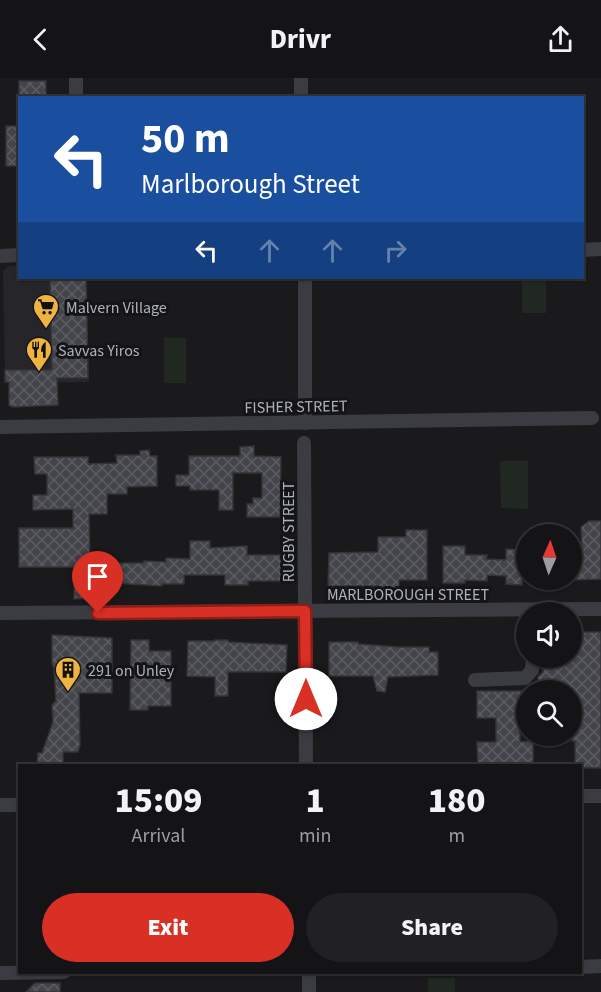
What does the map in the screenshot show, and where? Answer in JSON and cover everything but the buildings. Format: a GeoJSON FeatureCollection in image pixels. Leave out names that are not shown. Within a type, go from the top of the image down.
{"type":"FeatureCollection","features":[{"type":"Feature","properties":{"kind":"street"},"geometry":{"type":"LineString","coordinates":[[76,78],[76,96]]}},
{"type":"Feature","properties":{"kind":"street"},"geometry":{"type":"LineString","coordinates":[[301,78],[301,96]]}},
{"type":"Feature","properties":{"kind":"street"},"geometry":{"type":"LineString","coordinates":[[584,249],[601,249]]}},
{"type":"Feature","properties":{"kind":"street"},"geometry":{"type":"LineString","coordinates":[[0,256],[18,255]]}},
{"type":"Feature","properties":{"kind":"street"},"geometry":{"type":"LineString","coordinates":[[305,279],[305,423]]}},
{"type":"Feature","properties":{"kind":"street","name":"FISHER STREET"},"geometry":{"type":"LineString","coordinates":[[0,427],[598,418]]}},
{"type":"Feature","properties":{"kind":"street","name":"RUGBY STREET"},"geometry":{"type":"LineString","coordinates":[[304,444],[306,764]]}},
{"type":"Feature","properties":{"kind":"street","name":"MARLBOROUGH STREET"},"geometry":{"type":"LineString","coordinates":[[582,610],[601,609]]}},
{"type":"Feature","properties":{"kind":"street","name":"MARLBOROUGH STREET"},"geometry":{"type":"LineString","coordinates":[[0,614],[516,611]]}},
{"type":"Feature","properties":{"kind":"street"},"geometry":{"type":"LineString","coordinates":[[475,680],[525,678],[532,668]]}},
{"type":"Feature","properties":{"kind":"street"},"geometry":{"type":"LineString","coordinates":[[582,796],[601,796]]}},
{"type":"Feature","properties":{"kind":"street"},"geometry":{"type":"LineString","coordinates":[[0,805],[18,805]]}},
{"type":"Feature","properties":{"kind":"street"},"geometry":{"type":"LineString","coordinates":[[582,966],[601,966]]}},
{"type":"Feature","properties":{"kind":"street"},"geometry":{"type":"LineString","coordinates":[[0,973],[18,973]]}},
{"type":"Feature","properties":{"kind":"street"},"geometry":{"type":"LineString","coordinates":[[309,974],[309,992]]}},
{"type":"Feature","properties":{"kind":"shaded area","name":"Malvern Village"},"geometry":{"type":"Polygon","coordinates":[[[9,266],[18,266],[18,279],[87,279],[89,382],[5,383],[3,271],[9,266]]]}},
{"type":"Feature","properties":{"kind":"shaded area"},"geometry":{"type":"Polygon","coordinates":[[[522,279],[546,279],[546,313],[522,313],[522,279]]]}},
{"type":"Feature","properties":{"kind":"shaded area"},"geometry":{"type":"Polygon","coordinates":[[[164,337],[186,338],[186,383],[164,383],[164,337]]]}},
{"type":"Feature","properties":{"kind":"shaded area"},"geometry":{"type":"Polygon","coordinates":[[[500,461],[528,461],[528,509],[501,508],[500,461]]]}},
{"type":"Feature","properties":{"kind":"shaded area"},"geometry":{"type":"Polygon","coordinates":[[[428,978],[455,978],[455,992],[428,992],[428,978]]]}},
{"type":"Feature","properties":{"kind":"place","name":"Malvern Village"},"geometry":{"type":"Point","coordinates":[46,330]}},
{"type":"Feature","properties":{"kind":"place","name":"Savvas Yiros"},"geometry":{"type":"Point","coordinates":[39,373]}},
{"type":"Feature","properties":{"kind":"place","name":"291 on Unley"},"geometry":{"type":"Point","coordinates":[68,693]}},
{"type":"Feature","properties":{"kind":"route"},"geometry":{"type":"LineString","coordinates":[[98,613],[305,611],[306,699]]}}]}
